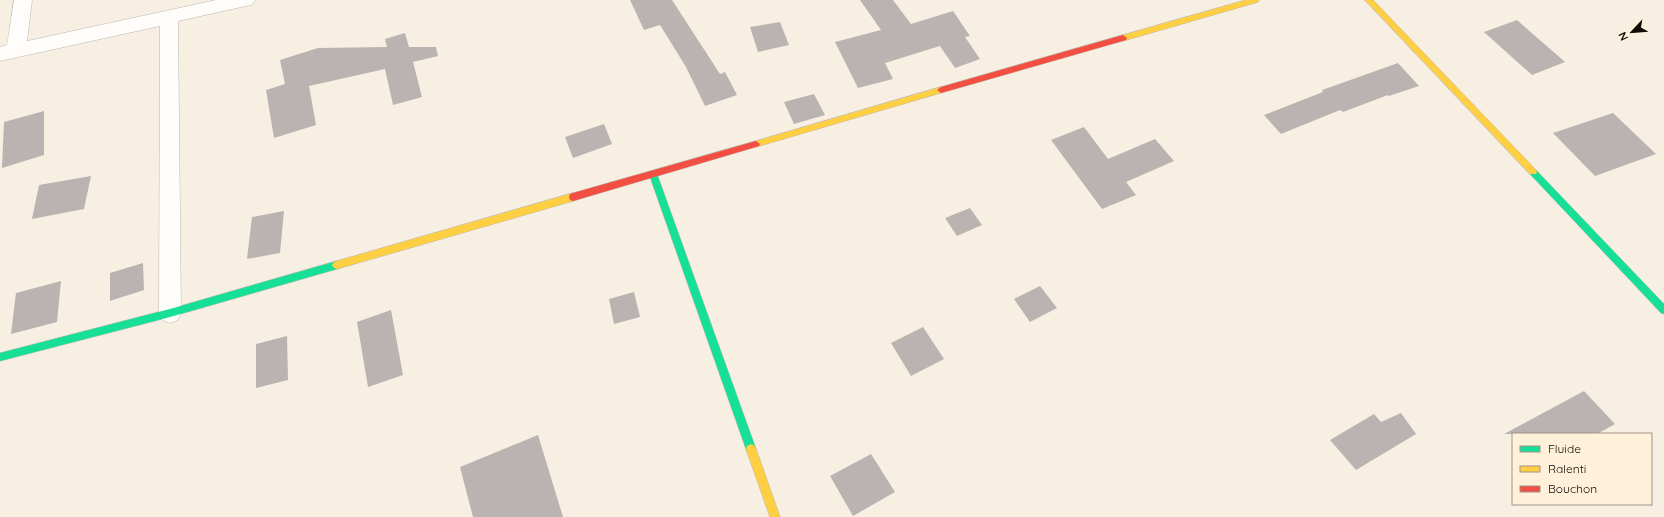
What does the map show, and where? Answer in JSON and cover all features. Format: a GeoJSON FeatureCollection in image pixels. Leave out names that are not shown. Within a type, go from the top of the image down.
{"type":"FeatureCollection","features":[{"type":"Feature","properties":{"kind":"street"},"geometry":{"type":"LineString","coordinates":[[23,0],[8,52],[246,0]]}},
{"type":"Feature","properties":{"kind":"street"},"geometry":{"type":"LineString","coordinates":[[0,357],[170,313],[1255,0]]}},
{"type":"Feature","properties":{"kind":"street"},"geometry":{"type":"LineString","coordinates":[[1369,0],[1664,310]]}},
{"type":"Feature","properties":{"kind":"street"},"geometry":{"type":"LineString","coordinates":[[169,17],[170,313]]}},
{"type":"Feature","properties":{"kind":"street"},"geometry":{"type":"LineString","coordinates":[[654,174],[775,517]]}},
{"type":"Feature","properties":{"kind":"building"},"geometry":{"type":"Polygon","coordinates":[[[630,0],[672,0],[720,74],[725,72],[737,95],[705,106],[686,67],[660,25],[644,30],[630,0]]]}},
{"type":"Feature","properties":{"kind":"building"},"geometry":{"type":"Polygon","coordinates":[[[860,0],[893,0],[911,24],[953,11],[970,36],[965,37],[980,59],[955,68],[940,46],[885,63],[893,79],[858,88],[835,42],[881,30],[860,0]]]}},
{"type":"Feature","properties":{"kind":"building"},"geometry":{"type":"Polygon","coordinates":[[[1517,20],[1565,62],[1532,75],[1484,32],[1517,20]]]}},
{"type":"Feature","properties":{"kind":"building"},"geometry":{"type":"Polygon","coordinates":[[[780,22],[789,45],[758,52],[750,27],[780,22]]]}},
{"type":"Feature","properties":{"kind":"building"},"geometry":{"type":"Polygon","coordinates":[[[405,33],[409,47],[436,47],[438,56],[413,62],[422,97],[393,105],[385,69],[309,86],[316,125],[274,138],[266,90],[285,84],[280,60],[318,48],[387,47],[385,39],[405,33]]]}},
{"type":"Feature","properties":{"kind":"building"},"geometry":{"type":"Polygon","coordinates":[[[1398,63],[1419,86],[1389,96],[1388,95],[1343,112],[1340,110],[1281,134],[1264,115],[1323,92],[1322,90],[1398,63]]]}},
{"type":"Feature","properties":{"kind":"building"},"geometry":{"type":"Polygon","coordinates":[[[814,94],[825,115],[794,124],[784,102],[814,94]]]}},
{"type":"Feature","properties":{"kind":"building"},"geometry":{"type":"Polygon","coordinates":[[[44,111],[44,155],[2,168],[4,122],[44,111]]]}},
{"type":"Feature","properties":{"kind":"building"},"geometry":{"type":"Polygon","coordinates":[[[1613,113],[1656,154],[1595,176],[1553,133],[1613,113]]]}},
{"type":"Feature","properties":{"kind":"building"},"geometry":{"type":"Polygon","coordinates":[[[604,124],[612,144],[573,158],[565,137],[604,124]]]}},
{"type":"Feature","properties":{"kind":"building"},"geometry":{"type":"Polygon","coordinates":[[[1084,127],[1108,159],[1155,139],[1174,161],[1126,182],[1136,195],[1102,209],[1051,140],[1084,127]]]}},
{"type":"Feature","properties":{"kind":"building"},"geometry":{"type":"Polygon","coordinates":[[[91,176],[84,209],[32,219],[39,185],[91,176]]]}},
{"type":"Feature","properties":{"kind":"building"},"geometry":{"type":"Polygon","coordinates":[[[970,208],[982,225],[957,236],[945,218],[970,208]]]}},
{"type":"Feature","properties":{"kind":"building"},"geometry":{"type":"Polygon","coordinates":[[[284,211],[280,253],[247,259],[252,217],[284,211]]]}},
{"type":"Feature","properties":{"kind":"building"},"geometry":{"type":"Polygon","coordinates":[[[143,263],[144,290],[110,301],[110,273],[143,263]]]}},
{"type":"Feature","properties":{"kind":"building"},"geometry":{"type":"Polygon","coordinates":[[[61,281],[57,322],[11,334],[16,293],[61,281]]]}},
{"type":"Feature","properties":{"kind":"building"},"geometry":{"type":"Polygon","coordinates":[[[1040,286],[1057,308],[1030,322],[1014,299],[1040,286]]]}},
{"type":"Feature","properties":{"kind":"building"},"geometry":{"type":"Polygon","coordinates":[[[634,292],[640,317],[614,324],[609,299],[634,292]]]}},
{"type":"Feature","properties":{"kind":"building"},"geometry":{"type":"Polygon","coordinates":[[[391,310],[403,375],[368,387],[357,322],[391,310]]]}},
{"type":"Feature","properties":{"kind":"building"},"geometry":{"type":"Polygon","coordinates":[[[923,327],[944,359],[911,376],[891,343],[923,327]]]}},
{"type":"Feature","properties":{"kind":"building"},"geometry":{"type":"Polygon","coordinates":[[[287,336],[288,380],[256,388],[256,344],[287,336]]]}},
{"type":"Feature","properties":{"kind":"building"},"geometry":{"type":"Polygon","coordinates":[[[1584,391],[1615,424],[1599,433],[1504,434],[1584,391]]]}},
{"type":"Feature","properties":{"kind":"building"},"geometry":{"type":"Polygon","coordinates":[[[1401,413],[1416,434],[1356,470],[1330,440],[1374,414],[1381,422],[1401,413]]]}},
{"type":"Feature","properties":{"kind":"building"},"geometry":{"type":"Polygon","coordinates":[[[538,435],[563,517],[473,517],[460,467],[538,435]]]}},
{"type":"Feature","properties":{"kind":"building"},"geometry":{"type":"Polygon","coordinates":[[[871,454],[895,492],[853,516],[830,476],[871,454]]]}},
{"type":"Feature","properties":{"kind":"traffic: fast"},"geometry":{"type":"LineString","coordinates":[[1533,172],[1664,310]]}},
{"type":"Feature","properties":{"kind":"traffic: fast"},"geometry":{"type":"LineString","coordinates":[[653,174],[751,449]]}},
{"type":"Feature","properties":{"kind":"traffic: fast"},"geometry":{"type":"LineString","coordinates":[[0,357],[170,313],[337,265]]}},
{"type":"Feature","properties":{"kind":"traffic: slow"},"geometry":{"type":"LineString","coordinates":[[1123,38],[1255,0]]}},
{"type":"Feature","properties":{"kind":"traffic: slow"},"geometry":{"type":"LineString","coordinates":[[1369,0],[1533,172]]}},
{"type":"Feature","properties":{"kind":"traffic: slow"},"geometry":{"type":"LineString","coordinates":[[756,144],[941,90]]}},
{"type":"Feature","properties":{"kind":"traffic: slow"},"geometry":{"type":"LineString","coordinates":[[337,265],[573,197]]}},
{"type":"Feature","properties":{"kind":"traffic: slow"},"geometry":{"type":"LineString","coordinates":[[751,449],[775,517]]}},
{"type":"Feature","properties":{"kind":"traffic: jam"},"geometry":{"type":"LineString","coordinates":[[941,90],[1123,38]]}},
{"type":"Feature","properties":{"kind":"traffic: jam"},"geometry":{"type":"LineString","coordinates":[[573,197],[756,144]]}}]}
